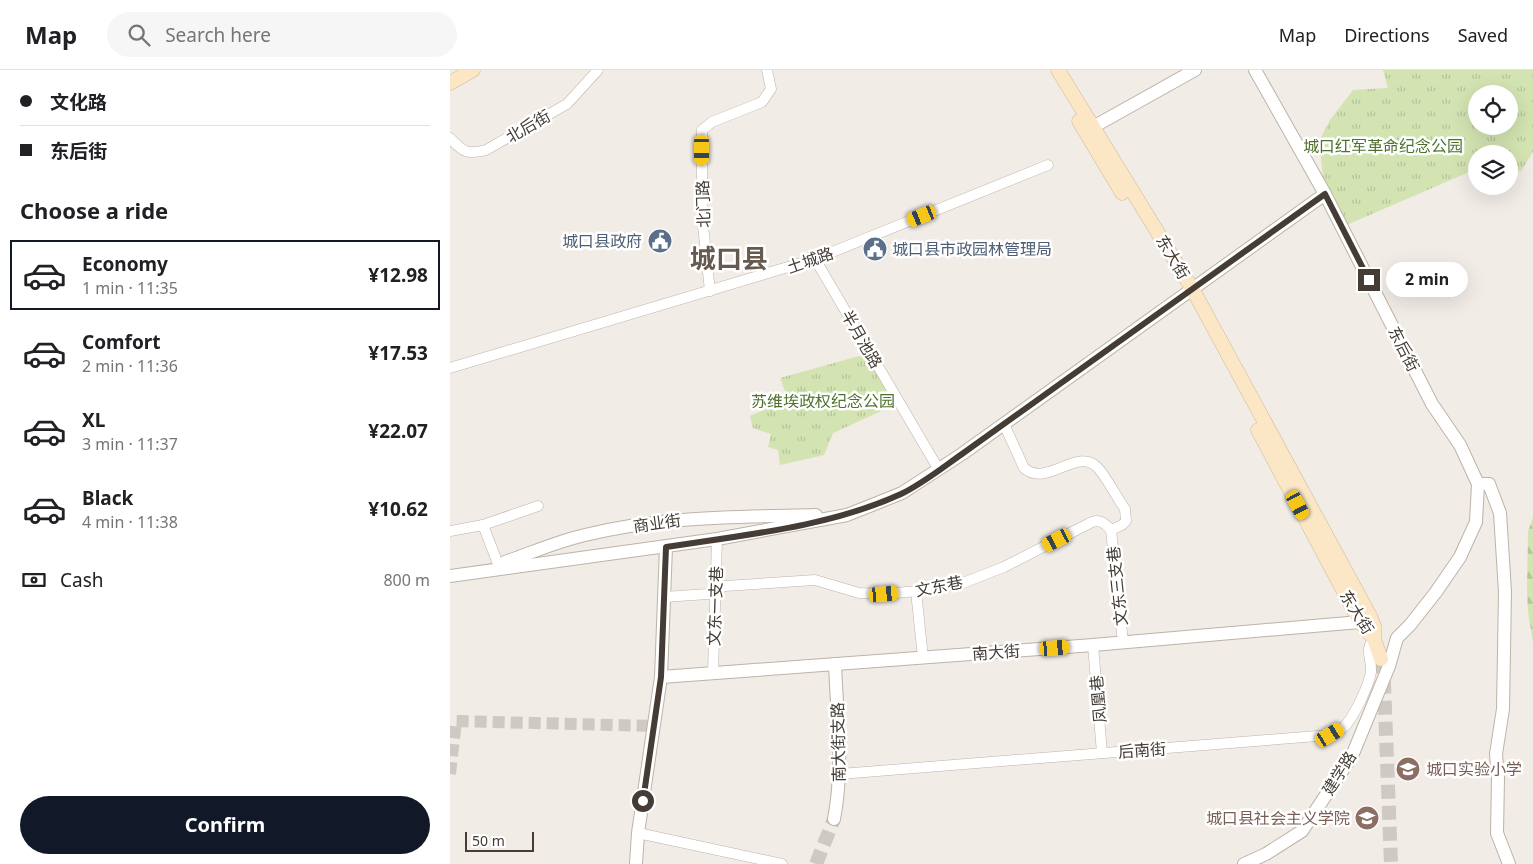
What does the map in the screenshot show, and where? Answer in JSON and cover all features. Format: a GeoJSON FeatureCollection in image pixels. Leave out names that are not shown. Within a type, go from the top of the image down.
{"type":"FeatureCollection","features":[{"type":"Feature","properties":{"kind":"main road"},"geometry":{"type":"LineString","coordinates":[[450,73],[456,70]]}},
{"type":"Feature","properties":{"kind":"main road"},"geometry":{"type":"LineString","coordinates":[[450,83],[473,70]]}},
{"type":"Feature","properties":{"kind":"main road","name":"东大街"},"geometry":{"type":"LineString","coordinates":[[1048,70],[1099,155],[1189,292],[1360,622],[1374,639]]}},
{"type":"Feature","properties":{"kind":"main road","name":"东大街"},"geometry":{"type":"LineString","coordinates":[[1058,70],[1189,292],[1370,616],[1374,626],[1374,639]]}},
{"type":"Feature","properties":{"kind":"main road"},"geometry":{"type":"LineString","coordinates":[[1374,639],[1381,659]]}},
{"type":"Feature","properties":{"kind":"street","name":"北后街"},"geometry":{"type":"LineString","coordinates":[[450,138],[461,150],[473,154],[486,150],[567,104],[598,70]]}},
{"type":"Feature","properties":{"kind":"street","name":"北门路"},"geometry":{"type":"LineString","coordinates":[[710,290],[702,216],[702,130],[712,122],[762,102],[771,89],[768,70]]}},
{"type":"Feature","properties":{"kind":"street"},"geometry":{"type":"LineString","coordinates":[[1093,127],[1195,70]]}},
{"type":"Feature","properties":{"kind":"street","name":"东后街"},"geometry":{"type":"LineString","coordinates":[[1255,70],[1325,194],[1432,404],[1460,445],[1478,484],[1476,522],[1460,557],[1410,625]]}},
{"type":"Feature","properties":{"kind":"street","name":"土城路"},"geometry":{"type":"LineString","coordinates":[[450,368],[815,259],[1048,165]]}},
{"type":"Feature","properties":{"kind":"street","name":"商业街"},"geometry":{"type":"LineString","coordinates":[[450,576],[717,539],[847,515],[902,494],[1004,424],[1325,194]]}},
{"type":"Feature","properties":{"kind":"street","name":"半月池路"},"geometry":{"type":"LineString","coordinates":[[815,259],[938,470]]}},
{"type":"Feature","properties":{"kind":"street"},"geometry":{"type":"LineString","coordinates":[[1004,424],[1024,468],[1029,472],[1037,474],[1046,473],[1082,460],[1089,461],[1098,467],[1125,509],[1126,521],[1111,530]]}},
{"type":"Feature","properties":{"kind":"street"},"geometry":{"type":"LineString","coordinates":[[1478,484],[1489,484],[1500,513],[1505,592],[1503,710],[1496,754],[1498,778],[1497,833],[1510,864]]}},
{"type":"Feature","properties":{"kind":"street"},"geometry":{"type":"LineString","coordinates":[[450,531],[483,525],[538,506]]}},
{"type":"Feature","properties":{"kind":"street","name":"商业街"},"geometry":{"type":"LineString","coordinates":[[474,572],[584,535],[641,524],[693,518],[847,515]]}},
{"type":"Feature","properties":{"kind":"street","name":"文东巷"},"geometry":{"type":"LineString","coordinates":[[664,597],[708,594],[725,586],[815,580],[859,593],[884,594],[916,591],[963,583],[996,570],[1098,520],[1104,522],[1111,530]]}},
{"type":"Feature","properties":{"kind":"street"},"geometry":{"type":"LineString","coordinates":[[483,525],[498,564]]}},
{"type":"Feature","properties":{"kind":"street","name":"文东三支巷"},"geometry":{"type":"LineString","coordinates":[[1111,530],[1123,642]]}},
{"type":"Feature","properties":{"kind":"street","name":"文东一支巷"},"geometry":{"type":"LineString","coordinates":[[713,673],[717,539]]}},
{"type":"Feature","properties":{"kind":"street"},"geometry":{"type":"LineString","coordinates":[[636,864],[638,833],[661,677],[666,547]]}},
{"type":"Feature","properties":{"kind":"street"},"geometry":{"type":"LineString","coordinates":[[916,591],[923,658]]}},
{"type":"Feature","properties":{"kind":"street","name":"南大街"},"geometry":{"type":"LineString","coordinates":[[661,677],[1093,645],[1360,622]]}},
{"type":"Feature","properties":{"kind":"street","name":"建学路"},"geometry":{"type":"LineString","coordinates":[[1244,864],[1266,854],[1302,831],[1352,756],[1389,666],[1397,638],[1410,625]]}},
{"type":"Feature","properties":{"kind":"street","name":"后南街"},"geometry":{"type":"LineString","coordinates":[[840,774],[1330,735],[1346,726],[1368,685],[1371,669],[1368,649],[1369,644],[1374,639]]}},
{"type":"Feature","properties":{"kind":"street","name":"凤凰巷"},"geometry":{"type":"LineString","coordinates":[[1093,645],[1102,753]]}},
{"type":"Feature","properties":{"kind":"street","name":"南大街支路"},"geometry":{"type":"LineString","coordinates":[[834,819],[840,774],[835,664]]}},
{"type":"Feature","properties":{"kind":"street"},"geometry":{"type":"LineString","coordinates":[[638,833],[782,864]]}},
{"type":"Feature","properties":{"kind":"green space","name":"城口红军革命纪念公园"},"geometry":{"type":"Polygon","coordinates":[[[1383,70],[1533,70],[1533,152],[1521,171],[1518,171],[1518,145],[1468,145],[1468,172],[1342,227],[1325,194],[1319,141],[1330,120],[1353,90],[1388,88],[1383,70]]]}},
{"type":"Feature","properties":{"kind":"green space","name":"苏维埃政权纪念公园"},"geometry":{"type":"Polygon","coordinates":[[[870,353],[899,403],[833,433],[824,455],[780,465],[778,450],[768,447],[771,434],[753,428],[750,416],[788,399],[780,378],[870,353]]]}},
{"type":"Feature","properties":{"kind":"green space"},"geometry":{"type":"Polygon","coordinates":[[[1533,517],[1533,642],[1527,591],[1528,532],[1533,517]]]}},
{"type":"Feature","properties":{"kind":"tunnel"},"geometry":{"type":"LineString","coordinates":[[1381,659],[1384,683],[1391,864]]}},
{"type":"Feature","properties":{"kind":"tunnel"},"geometry":{"type":"LineString","coordinates":[[450,774],[456,721],[654,726]]}},
{"type":"Feature","properties":{"kind":"tunnel"},"geometry":{"type":"LineString","coordinates":[[816,864],[834,819]]}},
{"type":"Feature","properties":{"kind":"place","name":"城口县政府"},"geometry":{"type":"Point","coordinates":[660,241]}},
{"type":"Feature","properties":{"kind":"place","name":"城口县市政园林管理局"},"geometry":{"type":"Point","coordinates":[875,249]}},
{"type":"Feature","properties":{"kind":"place","name":"城口实验小学"},"geometry":{"type":"Point","coordinates":[1408,769]}},
{"type":"Feature","properties":{"kind":"place","name":"城口县社会主义学院"},"geometry":{"type":"Point","coordinates":[1367,818]}},
{"type":"Feature","properties":{"kind":"district","name":"城口县"},"geometry":{"type":"Point","coordinates":[729,259]}},
{"type":"Feature","properties":{"kind":"route"},"geometry":{"type":"LineString","coordinates":[[643,801],[661,677],[666,547],[795,526],[847,515],[902,494],[962,454],[1325,194],[1369,280]]}}]}
